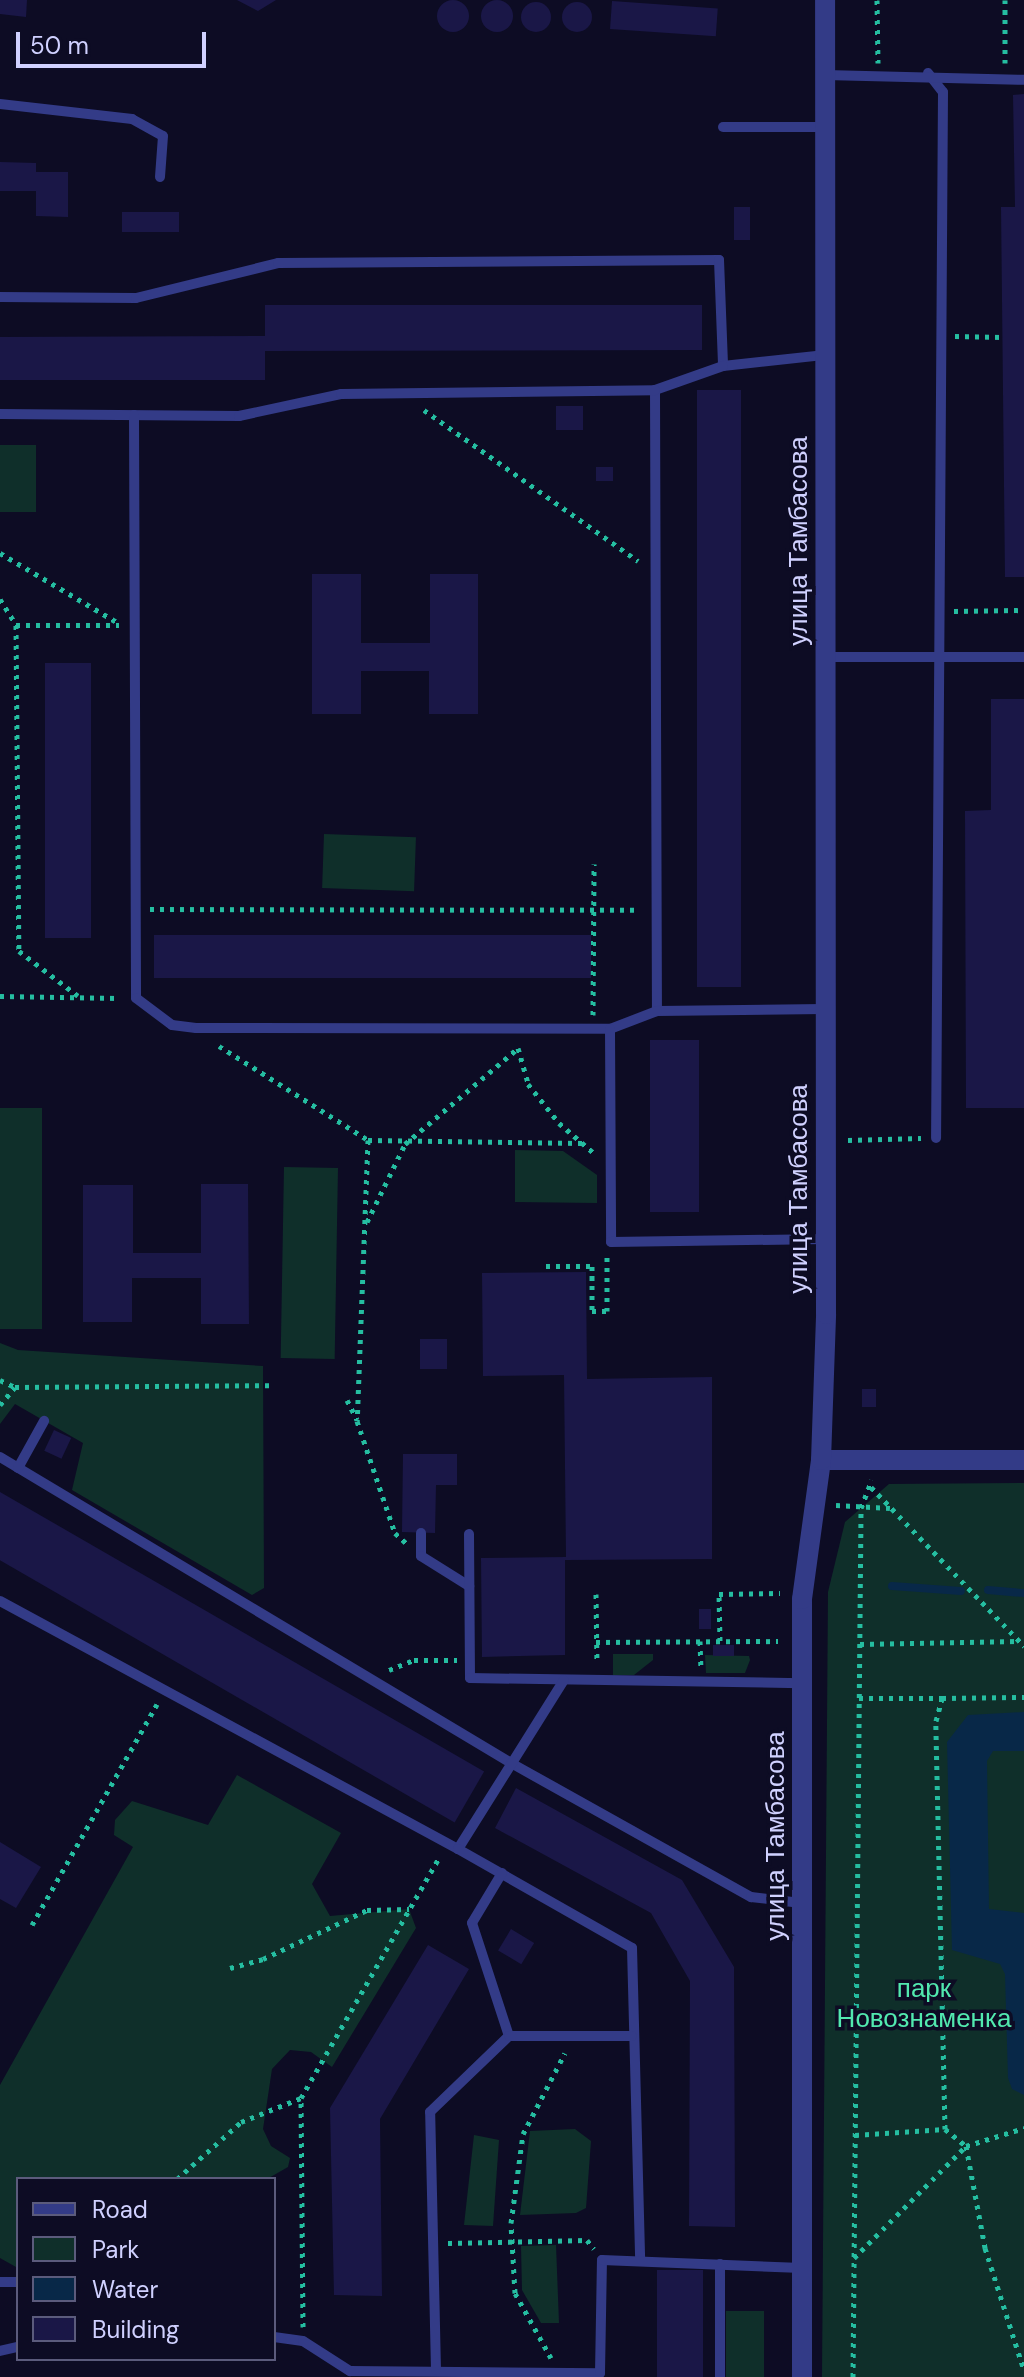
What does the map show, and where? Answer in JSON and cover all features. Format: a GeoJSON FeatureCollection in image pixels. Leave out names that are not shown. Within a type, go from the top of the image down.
{"type":"FeatureCollection","features":[{"type":"Feature","properties":{"kind":"street","name":"улица Тамбасова"},"geometry":{"type":"LineString","coordinates":[[802,2377],[802,1599],[821,1460],[826,1239],[825,0]]}},
{"type":"Feature","properties":{"kind":"street"},"geometry":{"type":"LineString","coordinates":[[821,1460],[1024,1460]]}},
{"type":"Feature","properties":{"kind":"lane"},"geometry":{"type":"LineString","coordinates":[[825,75],[928,73],[1024,80]]}},
{"type":"Feature","properties":{"kind":"lane"},"geometry":{"type":"LineString","coordinates":[[928,73],[943,92],[936,1138]]}},
{"type":"Feature","properties":{"kind":"lane"},"geometry":{"type":"LineString","coordinates":[[0,104],[132,119],[163,136],[160,177]]}},
{"type":"Feature","properties":{"kind":"lane"},"geometry":{"type":"LineString","coordinates":[[723,127],[825,127]]}},
{"type":"Feature","properties":{"kind":"lane"},"geometry":{"type":"LineString","coordinates":[[0,297],[136,298],[278,263],[719,260],[723,366]]}},
{"type":"Feature","properties":{"kind":"lane"},"geometry":{"type":"LineString","coordinates":[[0,414],[239,416],[341,394],[655,390],[723,366],[825,355]]}},
{"type":"Feature","properties":{"kind":"lane"},"geometry":{"type":"LineString","coordinates":[[655,390],[657,1011]]}},
{"type":"Feature","properties":{"kind":"lane"},"geometry":{"type":"LineString","coordinates":[[134,415],[136,998],[172,1025],[196,1028],[610,1029],[657,1011],[824,1009]]}},
{"type":"Feature","properties":{"kind":"lane"},"geometry":{"type":"LineString","coordinates":[[825,657],[1024,657]]}},
{"type":"Feature","properties":{"kind":"lane"},"geometry":{"type":"LineString","coordinates":[[610,1029],[611,1242],[826,1239]]}},
{"type":"Feature","properties":{"kind":"lane"},"geometry":{"type":"LineString","coordinates":[[18,1468],[44,1421]]}},
{"type":"Feature","properties":{"kind":"lane"},"geometry":{"type":"LineString","coordinates":[[0,1457],[511,1763],[751,1897],[801,1903]]}},
{"type":"Feature","properties":{"kind":"lane"},"geometry":{"type":"LineString","coordinates":[[421,1533],[421,1556],[469,1586]]}},
{"type":"Feature","properties":{"kind":"lane"},"geometry":{"type":"LineString","coordinates":[[469,1534],[470,1678],[802,1683]]}},
{"type":"Feature","properties":{"kind":"lane"},"geometry":{"type":"LineString","coordinates":[[0,1601],[502,1873],[632,1948],[640,2260]]}},
{"type":"Feature","properties":{"kind":"lane"},"geometry":{"type":"LineString","coordinates":[[458,1849],[564,1680]]}},
{"type":"Feature","properties":{"kind":"lane"},"geometry":{"type":"LineString","coordinates":[[502,1873],[472,1923],[509,2036]]}},
{"type":"Feature","properties":{"kind":"lane"},"geometry":{"type":"LineString","coordinates":[[436,2370],[430,2112],[509,2036],[632,2036]]}},
{"type":"Feature","properties":{"kind":"lane"},"geometry":{"type":"LineString","coordinates":[[276,2337],[303,2341],[350,2371],[600,2373],[602,2260],[802,2268]]}},
{"type":"Feature","properties":{"kind":"lane"},"geometry":{"type":"LineString","coordinates":[[720,2264],[720,2377]]}},
{"type":"Feature","properties":{"kind":"path"},"geometry":{"type":"LineString","coordinates":[[877,0],[878,74]]}},
{"type":"Feature","properties":{"kind":"path"},"geometry":{"type":"LineString","coordinates":[[1005,0],[1005,80]]}},
{"type":"Feature","properties":{"kind":"path"},"geometry":{"type":"LineString","coordinates":[[943,336],[1002,337]]}},
{"type":"Feature","properties":{"kind":"path"},"geometry":{"type":"LineString","coordinates":[[400,393],[657,574]]}},
{"type":"Feature","properties":{"kind":"path"},"geometry":{"type":"LineString","coordinates":[[0,553],[120,625]]}},
{"type":"Feature","properties":{"kind":"path"},"geometry":{"type":"LineString","coordinates":[[0,599],[16,625],[19,951],[78,996]]}},
{"type":"Feature","properties":{"kind":"path"},"geometry":{"type":"LineString","coordinates":[[941,611],[1024,610]]}},
{"type":"Feature","properties":{"kind":"path"},"geometry":{"type":"LineString","coordinates":[[16,625],[134,625]]}},
{"type":"Feature","properties":{"kind":"path"},"geometry":{"type":"LineString","coordinates":[[592,1029],[594,864]]}},
{"type":"Feature","properties":{"kind":"path"},"geometry":{"type":"LineString","coordinates":[[137,909],[657,910]]}},
{"type":"Feature","properties":{"kind":"path"},"geometry":{"type":"LineString","coordinates":[[0,996],[136,998]]}},
{"type":"Feature","properties":{"kind":"path"},"geometry":{"type":"LineString","coordinates":[[196,1028],[227,1053],[368,1140],[405,1144],[582,1143]]}},
{"type":"Feature","properties":{"kind":"path"},"geometry":{"type":"LineString","coordinates":[[512,1028],[528,1084],[582,1143],[611,1168]]}},
{"type":"Feature","properties":{"kind":"path"},"geometry":{"type":"LineString","coordinates":[[366,1224],[405,1144],[518,1048]]}},
{"type":"Feature","properties":{"kind":"path"},"geometry":{"type":"LineString","coordinates":[[846,1155],[846,1140],[936,1138]]}},
{"type":"Feature","properties":{"kind":"path"},"geometry":{"type":"LineString","coordinates":[[357,1421],[368,1140]]}},
{"type":"Feature","properties":{"kind":"path"},"geometry":{"type":"LineString","coordinates":[[546,1266],[592,1266],[592,1311],[607,1311],[607,1254]]}},
{"type":"Feature","properties":{"kind":"path"},"geometry":{"type":"LineString","coordinates":[[0,1380],[15,1387],[274,1385]]}},
{"type":"Feature","properties":{"kind":"path"},"geometry":{"type":"LineString","coordinates":[[0,1405],[15,1387]]}},
{"type":"Feature","properties":{"kind":"path"},"geometry":{"type":"LineString","coordinates":[[347,1400],[395,1533],[421,1556]]}},
{"type":"Feature","properties":{"kind":"path"},"geometry":{"type":"LineString","coordinates":[[853,2377],[861,1508],[871,1487],[872,1471]]}},
{"type":"Feature","properties":{"kind":"path"},"geometry":{"type":"LineString","coordinates":[[871,1487],[1023,1643]]}},
{"type":"Feature","properties":{"kind":"path"},"geometry":{"type":"LineString","coordinates":[[829,1504],[891,1508]]}},
{"type":"Feature","properties":{"kind":"path"},"geometry":{"type":"LineString","coordinates":[[720,1641],[719,1594],[780,1593]]}},
{"type":"Feature","properties":{"kind":"path"},"geometry":{"type":"LineString","coordinates":[[596,1594],[597,1680]]}},
{"type":"Feature","properties":{"kind":"path"},"geometry":{"type":"LineString","coordinates":[[700,1641],[701,1681]]}},
{"type":"Feature","properties":{"kind":"path"},"geometry":{"type":"LineString","coordinates":[[596,1642],[778,1641]]}},
{"type":"Feature","properties":{"kind":"path"},"geometry":{"type":"LineString","coordinates":[[860,1644],[1023,1643]]}},
{"type":"Feature","properties":{"kind":"path"},"geometry":{"type":"LineString","coordinates":[[368,1679],[414,1660],[470,1661]]}},
{"type":"Feature","properties":{"kind":"path"},"geometry":{"type":"LineString","coordinates":[[32,1925],[166,1690]]}},
{"type":"Feature","properties":{"kind":"path"},"geometry":{"type":"LineString","coordinates":[[859,1698],[1024,1697]]}},
{"type":"Feature","properties":{"kind":"path"},"geometry":{"type":"LineString","coordinates":[[942,1698],[936,1721],[945,2129]]}},
{"type":"Feature","properties":{"kind":"path"},"geometry":{"type":"LineString","coordinates":[[303,2341],[301,2098],[447,1843]]}},
{"type":"Feature","properties":{"kind":"path"},"geometry":{"type":"LineString","coordinates":[[230,1968],[263,1959],[367,1910],[409,1909]]}},
{"type":"Feature","properties":{"kind":"path"},"geometry":{"type":"LineString","coordinates":[[559,2373],[515,2293],[513,2202],[523,2134],[566,2052],[585,2036]]}},
{"type":"Feature","properties":{"kind":"path"},"geometry":{"type":"LineString","coordinates":[[179,2177],[241,2122],[301,2098]]}},
{"type":"Feature","properties":{"kind":"path"},"geometry":{"type":"LineString","coordinates":[[854,2258],[966,2146],[1024,2128]]}},
{"type":"Feature","properties":{"kind":"path"},"geometry":{"type":"LineString","coordinates":[[855,2135],[945,2129],[966,2146],[985,2248],[1024,2370]]}},
{"type":"Feature","properties":{"kind":"path"},"geometry":{"type":"LineString","coordinates":[[434,2244],[587,2240],[602,2260]]}},
{"type":"Feature","properties":{"kind":"green space"},"geometry":{"type":"Polygon","coordinates":[[[0,445],[36,445],[36,512],[0,512],[0,445]]]}},
{"type":"Feature","properties":{"kind":"green space"},"geometry":{"type":"Polygon","coordinates":[[[324,834],[416,837],[414,891],[322,888],[324,834]]]}},
{"type":"Feature","properties":{"kind":"green space"},"geometry":{"type":"Polygon","coordinates":[[[0,1108],[42,1108],[42,1329],[0,1329],[0,1108]]]}},
{"type":"Feature","properties":{"kind":"green space"},"geometry":{"type":"Polygon","coordinates":[[[515,1150],[563,1151],[597,1175],[597,1203],[515,1202],[515,1150]]]}},
{"type":"Feature","properties":{"kind":"green space"},"geometry":{"type":"Polygon","coordinates":[[[284,1167],[338,1168],[335,1359],[281,1358],[284,1167]]]}},
{"type":"Feature","properties":{"kind":"green space"},"geometry":{"type":"Polygon","coordinates":[[[0,1343],[18,1350],[263,1366],[264,1588],[252,1595],[72,1490],[83,1443],[15,1404],[0,1424],[0,1343]]]}},
{"type":"Feature","properties":{"kind":"green space","name":"парк Новознаменка"},"geometry":{"type":"Polygon","coordinates":[[[1024,1483],[1024,2377],[822,2377],[828,1592],[845,1522],[889,1484],[1024,1483]]]}},
{"type":"Feature","properties":{"kind":"green space"},"geometry":{"type":"Polygon","coordinates":[[[613,1654],[653,1654],[653,1660],[634,1675],[613,1675],[613,1654]]]}},
{"type":"Feature","properties":{"kind":"green space"},"geometry":{"type":"Polygon","coordinates":[[[705,1655],[749,1656],[750,1660],[745,1673],[706,1673],[705,1655]]]}},
{"type":"Feature","properties":{"kind":"green space"},"geometry":{"type":"Polygon","coordinates":[[[237,1775],[341,1833],[312,1884],[330,1916],[409,1909],[416,1928],[332,2067],[311,2052],[290,2050],[272,2069],[263,2129],[271,2146],[290,2158],[288,2167],[270,2177],[16,2177],[16,2267],[0,2258],[0,2085],[133,1847],[114,1835],[115,1820],[132,1801],[208,1825],[237,1775]]]}},
{"type":"Feature","properties":{"kind":"green space"},"geometry":{"type":"Polygon","coordinates":[[[575,2129],[591,2141],[586,2208],[576,2213],[520,2215],[530,2131],[575,2129]]]}},
{"type":"Feature","properties":{"kind":"green space"},"geometry":{"type":"Polygon","coordinates":[[[474,2135],[499,2140],[493,2226],[464,2225],[474,2135]]]}},
{"type":"Feature","properties":{"kind":"green space"},"geometry":{"type":"Polygon","coordinates":[[[556,2245],[559,2323],[541,2323],[522,2290],[521,2246],[556,2245]]]}},
{"type":"Feature","properties":{"kind":"green space"},"geometry":{"type":"Polygon","coordinates":[[[726,2311],[764,2311],[764,2377],[726,2377],[726,2311]]]}},
{"type":"Feature","properties":{"kind":"water"},"geometry":{"type":"Polygon","coordinates":[[[1024,1712],[1024,1751],[993,1751],[987,1761],[989,1909],[1024,1913],[1024,2095],[1012,2089],[1008,2078],[1005,1974],[1000,1964],[952,1950],[947,1742],[968,1715],[1024,1712]]]}},
{"type":"Feature","properties":{"kind":"building"},"geometry":{"type":"Polygon","coordinates":[[[0,0],[27,0],[26,17],[0,14],[0,0]]]}},
{"type":"Feature","properties":{"kind":"building"},"geometry":{"type":"Polygon","coordinates":[[[237,0],[276,0],[258,11],[237,0]]]}},
{"type":"Feature","properties":{"kind":"building"},"geometry":{"type":"Polygon","coordinates":[[[453,0],[464,5],[469,16],[464,27],[453,32],[442,27],[437,16],[442,5],[453,0]]]}},
{"type":"Feature","properties":{"kind":"building"},"geometry":{"type":"Polygon","coordinates":[[[497,0],[508,5],[513,16],[508,27],[497,32],[486,27],[481,16],[486,5],[497,0]]]}},
{"type":"Feature","properties":{"kind":"building"},"geometry":{"type":"Polygon","coordinates":[[[612,1],[718,8],[716,36],[610,29],[612,1]]]}},
{"type":"Feature","properties":{"kind":"building"},"geometry":{"type":"Polygon","coordinates":[[[536,2],[547,6],[551,17],[547,28],[536,32],[525,28],[521,17],[525,6],[536,2]]]}},
{"type":"Feature","properties":{"kind":"building"},"geometry":{"type":"Polygon","coordinates":[[[577,2],[588,6],[592,17],[588,28],[577,32],[566,28],[562,17],[566,6],[577,2]]]}},
{"type":"Feature","properties":{"kind":"building"},"geometry":{"type":"Polygon","coordinates":[[[1024,94],[1024,577],[1005,577],[1001,207],[1015,207],[1013,95],[1024,94]]]}},
{"type":"Feature","properties":{"kind":"building"},"geometry":{"type":"Polygon","coordinates":[[[0,162],[36,163],[36,172],[68,172],[68,217],[36,216],[36,191],[0,191],[0,162]]]}},
{"type":"Feature","properties":{"kind":"building"},"geometry":{"type":"Polygon","coordinates":[[[734,207],[750,207],[750,240],[734,240],[734,207]]]}},
{"type":"Feature","properties":{"kind":"building"},"geometry":{"type":"Polygon","coordinates":[[[122,212],[179,212],[179,232],[122,232],[122,212]]]}},
{"type":"Feature","properties":{"kind":"building"},"geometry":{"type":"Polygon","coordinates":[[[265,305],[702,305],[702,350],[265,351],[265,380],[0,380],[0,337],[265,336],[265,305]]]}},
{"type":"Feature","properties":{"kind":"building"},"geometry":{"type":"Polygon","coordinates":[[[697,390],[741,390],[741,987],[697,987],[697,390]]]}},
{"type":"Feature","properties":{"kind":"building"},"geometry":{"type":"Polygon","coordinates":[[[556,406],[583,406],[583,430],[556,430],[556,406]]]}},
{"type":"Feature","properties":{"kind":"building"},"geometry":{"type":"Polygon","coordinates":[[[596,467],[613,467],[613,481],[596,481],[596,467]]]}},
{"type":"Feature","properties":{"kind":"building"},"geometry":{"type":"Polygon","coordinates":[[[312,574],[361,574],[361,643],[430,643],[430,574],[478,574],[478,714],[429,714],[429,671],[361,671],[361,714],[312,714],[312,574]]]}},
{"type":"Feature","properties":{"kind":"building"},"geometry":{"type":"Polygon","coordinates":[[[45,663],[91,663],[91,938],[45,938],[45,663]]]}},
{"type":"Feature","properties":{"kind":"building"},"geometry":{"type":"Polygon","coordinates":[[[991,699],[1024,699],[1024,1108],[966,1108],[965,811],[991,810],[991,699]]]}},
{"type":"Feature","properties":{"kind":"building"},"geometry":{"type":"Polygon","coordinates":[[[154,935],[591,935],[591,978],[154,978],[154,935]]]}},
{"type":"Feature","properties":{"kind":"building"},"geometry":{"type":"Polygon","coordinates":[[[650,1040],[699,1040],[699,1212],[650,1212],[650,1040]]]}},
{"type":"Feature","properties":{"kind":"building"},"geometry":{"type":"Polygon","coordinates":[[[201,1184],[248,1184],[249,1324],[201,1324],[201,1278],[132,1278],[132,1322],[83,1322],[83,1185],[133,1185],[133,1253],[201,1253],[201,1184]]]}},
{"type":"Feature","properties":{"kind":"building"},"geometry":{"type":"Polygon","coordinates":[[[586,1272],[587,1379],[712,1377],[712,1559],[565,1560],[565,1655],[482,1657],[481,1558],[566,1557],[564,1375],[483,1376],[482,1273],[586,1272]]]}},
{"type":"Feature","properties":{"kind":"building"},"geometry":{"type":"Polygon","coordinates":[[[420,1339],[447,1339],[447,1369],[420,1369],[420,1339]]]}},
{"type":"Feature","properties":{"kind":"building"},"geometry":{"type":"Polygon","coordinates":[[[862,1389],[876,1389],[876,1407],[862,1407],[862,1389]]]}},
{"type":"Feature","properties":{"kind":"building"},"geometry":{"type":"Polygon","coordinates":[[[54,1430],[71,1438],[61,1459],[44,1451],[54,1430]]]}},
{"type":"Feature","properties":{"kind":"building"},"geometry":{"type":"Polygon","coordinates":[[[403,1454],[457,1454],[457,1485],[436,1485],[435,1533],[402,1532],[403,1454]]]}},
{"type":"Feature","properties":{"kind":"building"},"geometry":{"type":"Polygon","coordinates":[[[0,1492],[484,1772],[455,1823],[0,1560],[0,1492]]]}},
{"type":"Feature","properties":{"kind":"building"},"geometry":{"type":"Polygon","coordinates":[[[699,1609],[711,1609],[711,1629],[699,1629],[699,1609]]]}},
{"type":"Feature","properties":{"kind":"building"},"geometry":{"type":"Polygon","coordinates":[[[713,1645],[734,1645],[734,1656],[713,1656],[713,1645]]]}},
{"type":"Feature","properties":{"kind":"building"},"geometry":{"type":"Polygon","coordinates":[[[516,1788],[682,1880],[734,1967],[735,2227],[689,2226],[690,1981],[651,1913],[495,1828],[516,1788]]]}},
{"type":"Feature","properties":{"kind":"building"},"geometry":{"type":"Polygon","coordinates":[[[0,1842],[41,1867],[16,1908],[0,1899],[0,1842]]]}},
{"type":"Feature","properties":{"kind":"building"},"geometry":{"type":"Polygon","coordinates":[[[511,1929],[534,1943],[521,1964],[498,1950],[511,1929]]]}},
{"type":"Feature","properties":{"kind":"building"},"geometry":{"type":"Polygon","coordinates":[[[428,1945],[469,1969],[380,2119],[382,2296],[334,2295],[330,2108],[428,1945]]]}},
{"type":"Feature","properties":{"kind":"building"},"geometry":{"type":"Polygon","coordinates":[[[657,2270],[703,2270],[703,2377],[657,2377],[657,2270]]]}},
{"type":"Feature","properties":{"kind":"waterway"},"geometry":{"type":"LineString","coordinates":[[892,1586],[961,1591]]}},
{"type":"Feature","properties":{"kind":"waterway"},"geometry":{"type":"LineString","coordinates":[[988,1590],[1024,1593]]}}]}
